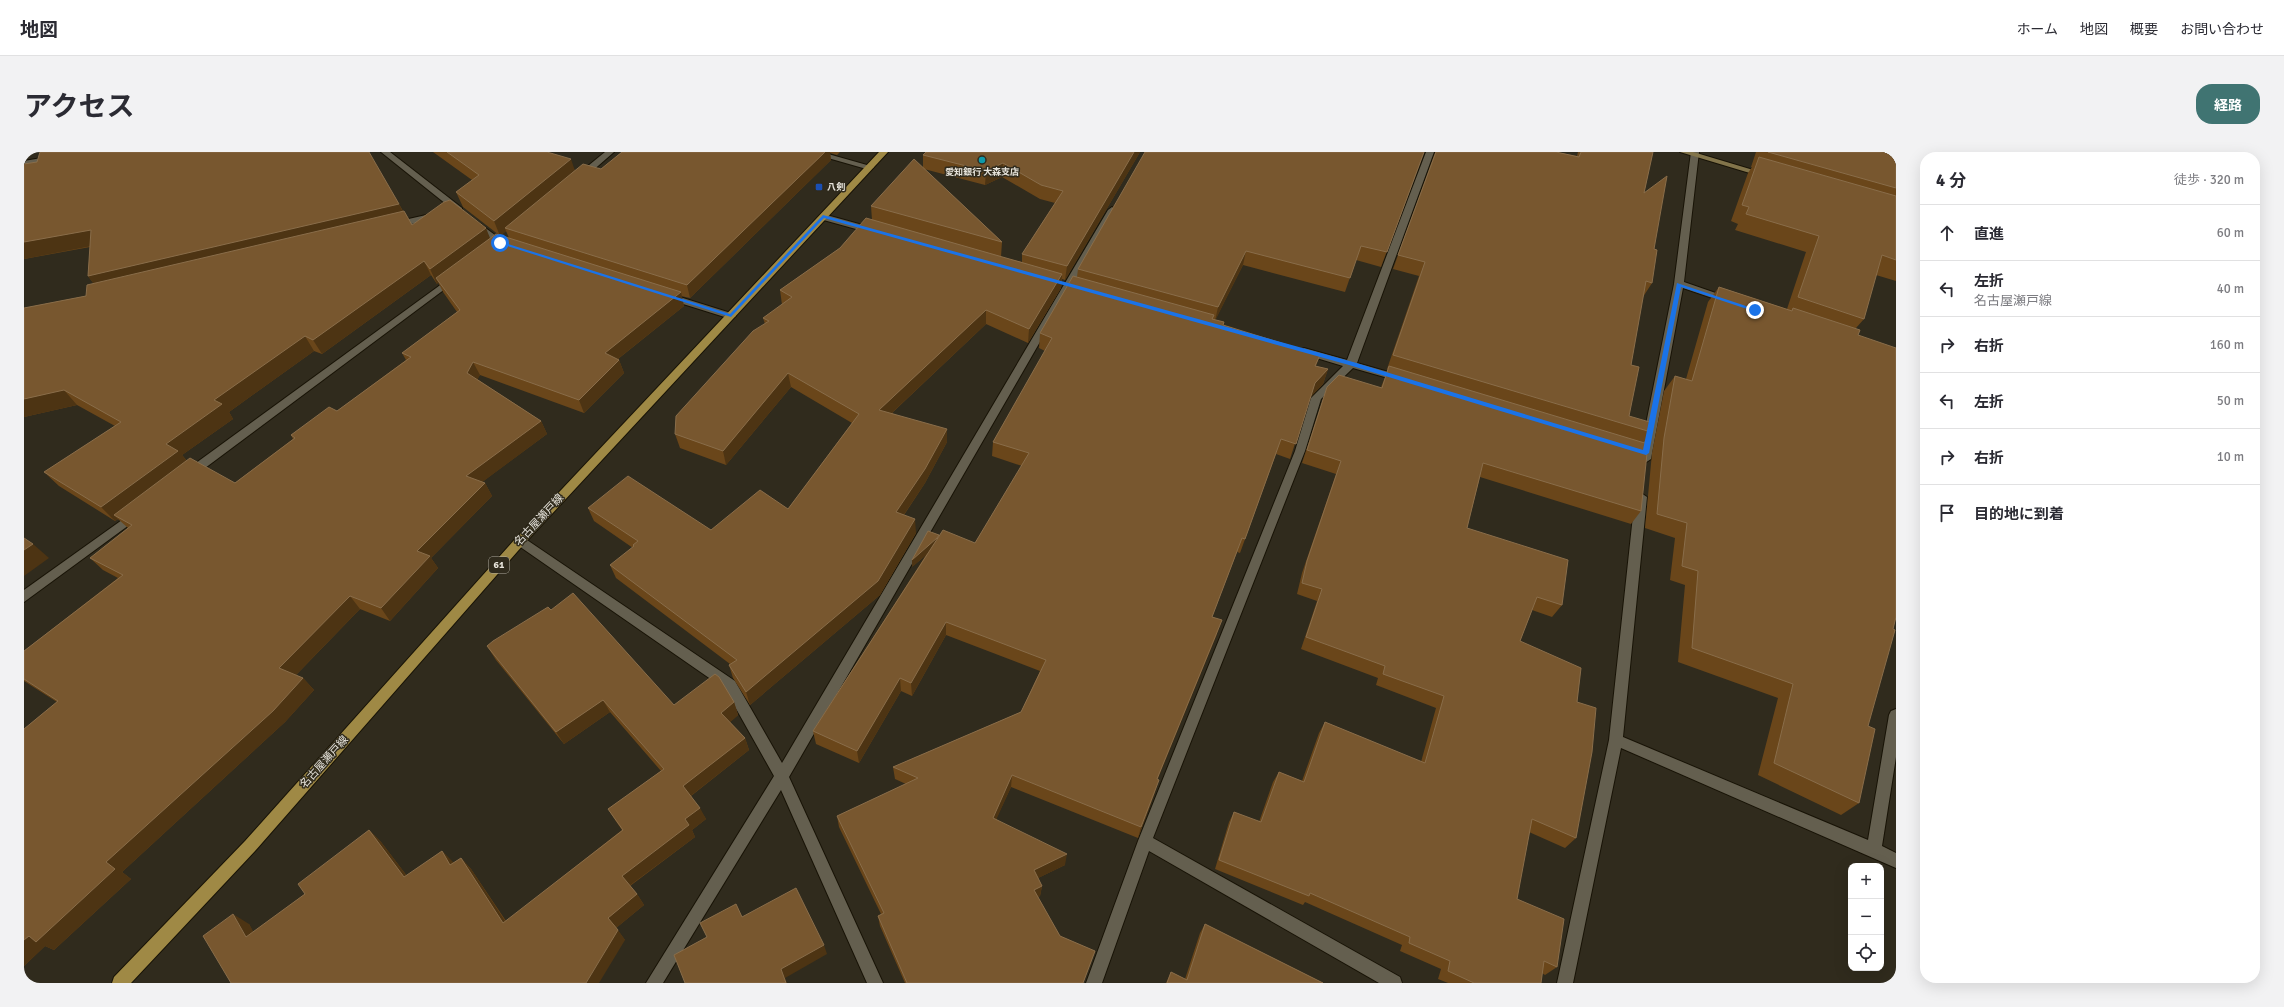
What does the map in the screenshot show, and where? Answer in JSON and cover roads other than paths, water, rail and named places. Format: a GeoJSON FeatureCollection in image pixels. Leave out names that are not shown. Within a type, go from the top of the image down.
{"type":"FeatureCollection","features":[{"type":"Feature","properties":{"kind":"main road","name":"名古屋瀬戸線"},"geometry":{"type":"LineString","coordinates":[[120,983],[250,846],[520,541],[884,152]]}},
{"type":"Feature","properties":{"kind":"street"},"geometry":{"type":"LineString","coordinates":[[385,152],[500,243],[515,248]]}},
{"type":"Feature","properties":{"kind":"street"},"geometry":{"type":"LineString","coordinates":[[574,182],[610,152]]}},
{"type":"Feature","properties":{"kind":"street"},"geometry":{"type":"LineString","coordinates":[[811,152],[870,167]]}},
{"type":"Feature","properties":{"kind":"street"},"geometry":{"type":"LineString","coordinates":[[1094,983],[1145,841],[1300,451],[1316,398],[1351,364],[1430,152]]}},
{"type":"Feature","properties":{"kind":"street"},"geometry":{"type":"LineString","coordinates":[[1684,152],[1776,178]]}},
{"type":"Feature","properties":{"kind":"street"},"geometry":{"type":"LineString","coordinates":[[1644,469],[1642,452],[1679,284],[1695,154]]}},
{"type":"Feature","properties":{"kind":"street"},"geometry":{"type":"LineString","coordinates":[[24,164],[60,157]]}},
{"type":"Feature","properties":{"kind":"street"},"geometry":{"type":"LineString","coordinates":[[654,983],[782,776],[1067,285],[1119,199]]}},
{"type":"Feature","properties":{"kind":"street"},"geometry":{"type":"LineString","coordinates":[[381,228],[465,215]]}},
{"type":"Feature","properties":{"kind":"street"},"geometry":{"type":"LineString","coordinates":[[823,217],[884,234]]}},
{"type":"Feature","properties":{"kind":"street"},"geometry":{"type":"LineString","coordinates":[[183,479],[462,272]]}},
{"type":"Feature","properties":{"kind":"street"},"geometry":{"type":"LineString","coordinates":[[1679,284],[1734,303]]}},
{"type":"Feature","properties":{"kind":"street"},"geometry":{"type":"LineString","coordinates":[[656,292],[731,316]]}},
{"type":"Feature","properties":{"kind":"street"},"geometry":{"type":"LineString","coordinates":[[1297,349],[1412,382]]}},
{"type":"Feature","properties":{"kind":"street"},"geometry":{"type":"LineString","coordinates":[[1565,983],[1616,740],[1643,484]]}},
{"type":"Feature","properties":{"kind":"street"},"geometry":{"type":"LineString","coordinates":[[24,597],[145,507]]}},
{"type":"Feature","properties":{"kind":"street"},"geometry":{"type":"LineString","coordinates":[[520,541],[730,685],[782,776],[875,983]]}},
{"type":"Feature","properties":{"kind":"street"},"geometry":{"type":"LineString","coordinates":[[1874,850],[1896,715]]}},
{"type":"Feature","properties":{"kind":"street"},"geometry":{"type":"LineString","coordinates":[[1616,740],[1874,850],[1896,861]]}},
{"type":"Feature","properties":{"kind":"street"},"geometry":{"type":"LineString","coordinates":[[1145,841],[1394,983]]}},
{"type":"Feature","properties":{"kind":"place","name":"愛知銀行 大森支店"},"geometry":{"type":"Point","coordinates":[982,160]}},
{"type":"Feature","properties":{"kind":"place","name":"八剣"},"geometry":{"type":"Point","coordinates":[819,187]}}]}
